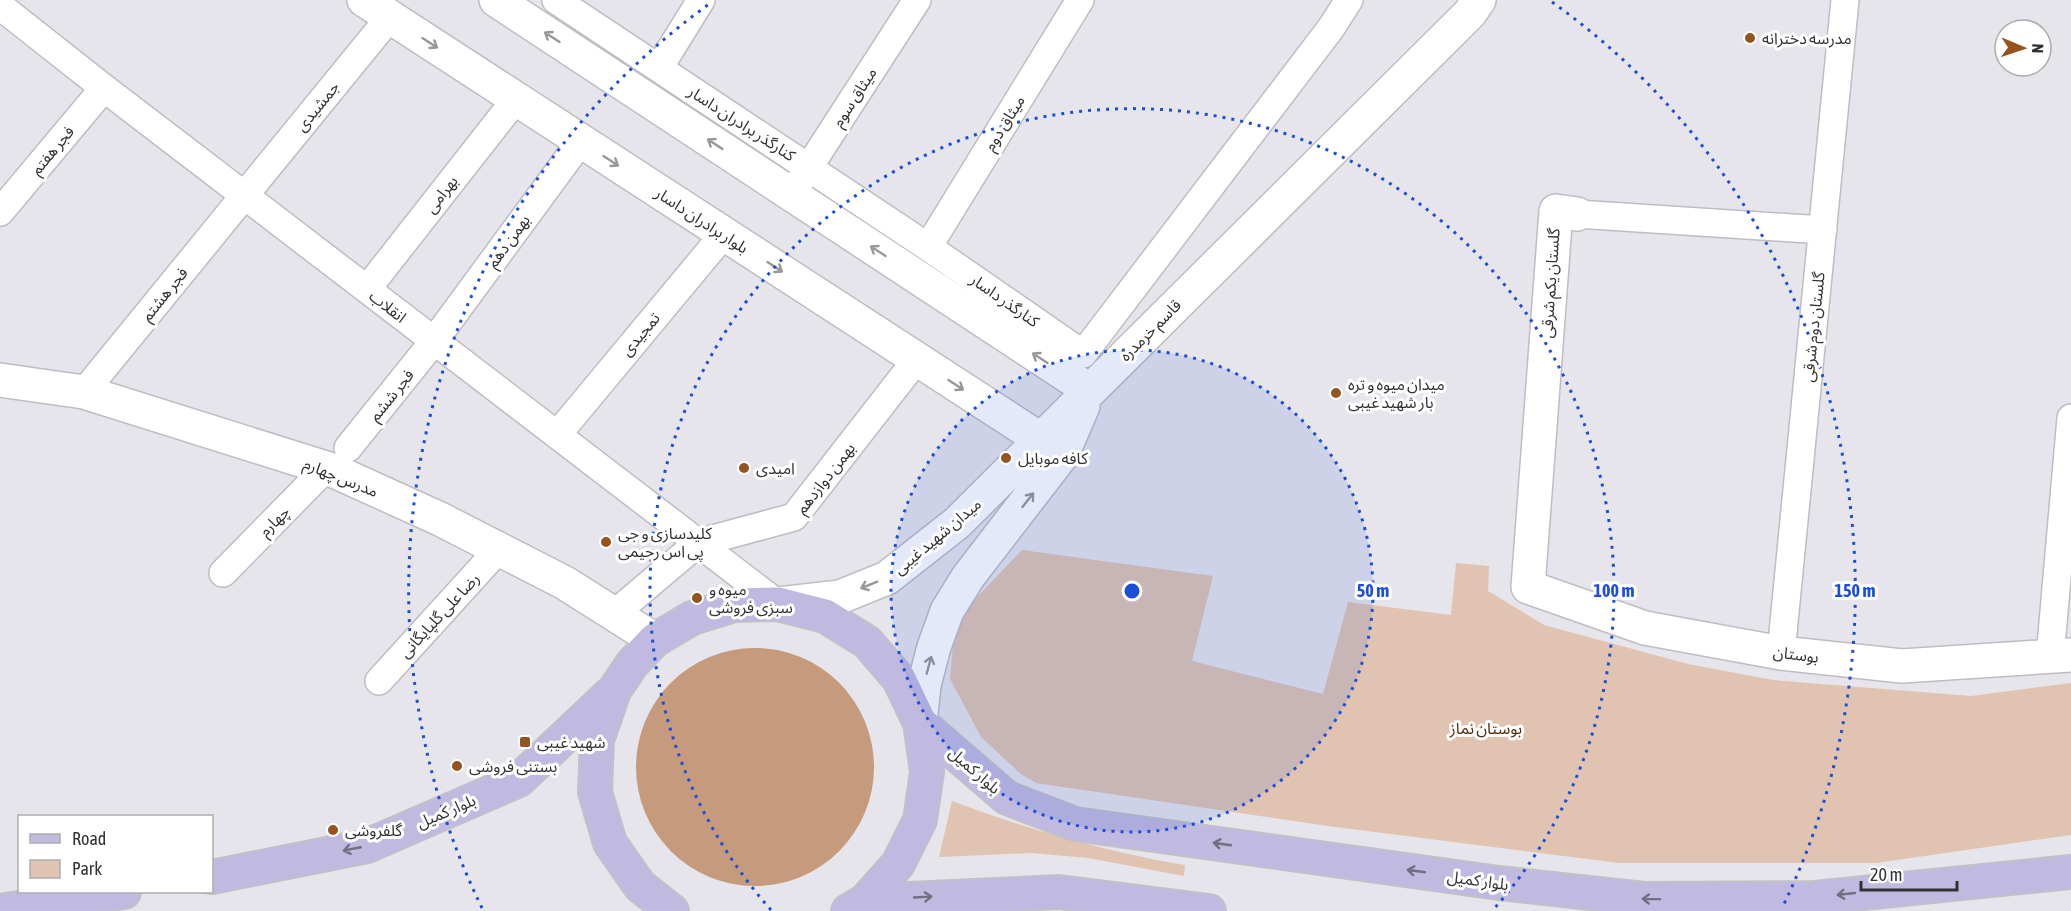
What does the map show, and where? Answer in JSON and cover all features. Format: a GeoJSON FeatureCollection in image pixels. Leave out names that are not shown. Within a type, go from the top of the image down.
{"type":"FeatureCollection","features":[{"type":"Feature","properties":{"kind":"main road","name":"میدان شهید غیبی"},"geometry":{"type":"LineString","coordinates":[[672,911],[640,886],[610,843],[595,792],[597,740],[614,691],[632,664],[655,640],[692,618],[734,605],[778,604],[825,616],[867,642],[899,679],[920,723],[927,772],[920,820],[898,864],[857,906]]}},
{"type":"Feature","properties":{"kind":"main road","name":"بلوار کمیل"},"geometry":{"type":"LineString","coordinates":[[213,877],[367,846],[519,780],[614,691]]}},
{"type":"Feature","properties":{"kind":"main road","name":"بلوار کمیل"},"geometry":{"type":"LineString","coordinates":[[920,723],[1007,798],[1075,824],[1499,883],[1644,899],[1815,898],[2071,872]]}},
{"type":"Feature","properties":{"kind":"main road"},"geometry":{"type":"LineString","coordinates":[[857,906],[1059,892],[1209,911]]}},
{"type":"Feature","properties":{"kind":"main road"},"geometry":{"type":"LineString","coordinates":[[0,911],[112,893]]}},
{"type":"Feature","properties":{"kind":"street"},"geometry":{"type":"LineString","coordinates":[[496,0],[1089,390]]}},
{"type":"Feature","properties":{"kind":"street","name":"کنارگذر برادران داسار"},"geometry":{"type":"LineString","coordinates":[[556,0],[928,247]]}},
{"type":"Feature","properties":{"kind":"street"},"geometry":{"type":"LineString","coordinates":[[658,68],[701,0]]}},
{"type":"Feature","properties":{"kind":"street","name":"میثاق سوم"},"geometry":{"type":"LineString","coordinates":[[792,194],[917,0]]}},
{"type":"Feature","properties":{"kind":"street","name":"میثاق دوم"},"geometry":{"type":"LineString","coordinates":[[928,247],[1080,0]]}},
{"type":"Feature","properties":{"kind":"street"},"geometry":{"type":"LineString","coordinates":[[1089,390],[1083,354],[1331,28],[1349,0]]}},
{"type":"Feature","properties":{"kind":"street","name":"قاسم خرمدره"},"geometry":{"type":"LineString","coordinates":[[920,723],[924,685],[947,611],[968,577],[1062,455],[1089,390],[1470,13],[1479,0]]}},
{"type":"Feature","properties":{"kind":"street","name":"گلستان دوم شرقی"},"geometry":{"type":"LineString","coordinates":[[1781,653],[1845,0]]}},
{"type":"Feature","properties":{"kind":"street","name":"انقلاب"},"geometry":{"type":"LineString","coordinates":[[0,6],[778,604]]}},
{"type":"Feature","properties":{"kind":"street","name":"بلوار برادران داسار"},"geometry":{"type":"LineString","coordinates":[[377,9],[1040,439]]}},
{"type":"Feature","properties":{"kind":"street","name":"جمشیدی"},"geometry":{"type":"LineString","coordinates":[[244,195],[377,9]]}},
{"type":"Feature","properties":{"kind":"street","name":"فجر هفتم"},"geometry":{"type":"LineString","coordinates":[[0,212],[104,88]]}},
{"type":"Feature","properties":{"kind":"street","name":"بهرامی"},"geometry":{"type":"LineString","coordinates":[[367,289],[516,99]]}},
{"type":"Feature","properties":{"kind":"street","name":"بهمن دهم"},"geometry":{"type":"LineString","coordinates":[[435,341],[581,141]]}},
{"type":"Feature","properties":{"kind":"street","name":"فجر هشتم"},"geometry":{"type":"LineString","coordinates":[[84,392],[244,195]]}},
{"type":"Feature","properties":{"kind":"street","name":"گلستان یکم شرقی"},"geometry":{"type":"LineString","coordinates":[[1528,587],[1556,211],[1823,230]]}},
{"type":"Feature","properties":{"kind":"street","name":"تمجیدی"},"geometry":{"type":"LineString","coordinates":[[557,435],[724,234]]}},
{"type":"Feature","properties":{"kind":"street","name":"کنارگذر داسار"},"geometry":{"type":"LineString","coordinates":[[928,247],[1083,354]]}},
{"type":"Feature","properties":{"kind":"street","name":"فجر ششم"},"geometry":{"type":"LineString","coordinates":[[337,458],[435,341]]}},
{"type":"Feature","properties":{"kind":"street","name":"بهمن دوازدهم"},"geometry":{"type":"LineString","coordinates":[[698,543],[794,517],[917,359]]}},
{"type":"Feature","properties":{"kind":"street","name":"مدرس چهارم"},"geometry":{"type":"LineString","coordinates":[[0,380],[84,392],[337,458],[440,519],[565,583],[655,640]]}},
{"type":"Feature","properties":{"kind":"street","name":"میدان شهید غیبی"},"geometry":{"type":"LineString","coordinates":[[778,604],[840,597],[887,578],[957,523],[1089,390]]}},
{"type":"Feature","properties":{"kind":"street"},"geometry":{"type":"LineString","coordinates":[[2060,656],[2071,418]]}},
{"type":"Feature","properties":{"kind":"street","name":"چهارم"},"geometry":{"type":"LineString","coordinates":[[223,573],[337,458]]}},
{"type":"Feature","properties":{"kind":"street"},"geometry":{"type":"LineString","coordinates":[[614,614],[698,543]]}},
{"type":"Feature","properties":{"kind":"street","name":"رضا علی گلپایگانی"},"geometry":{"type":"LineString","coordinates":[[379,681],[500,549]]}},
{"type":"Feature","properties":{"kind":"street","name":"بوستان"},"geometry":{"type":"LineString","coordinates":[[1528,587],[1645,628],[1781,653],[1902,666],[2060,656]]}},
{"type":"Feature","properties":{"kind":"green space","name":"بوستان نماز"},"geometry":{"type":"Polygon","coordinates":[[[1022,550],[1213,576],[1192,661],[1323,694],[1348,602],[1451,615],[1456,563],[1489,566],[1488,591],[1544,625],[1688,664],[1773,680],[1971,696],[2071,683],[2071,835],[1876,863],[1619,863],[1328,826],[1036,783],[1021,774],[981,737],[950,679],[955,620],[1022,550]]]}},
{"type":"Feature","properties":{"kind":"green space"},"geometry":{"type":"Polygon","coordinates":[[[952,801],[1065,838],[1185,865],[1184,876],[1088,858],[1031,853],[939,857],[952,801]]]}},
{"type":"Feature","properties":{"kind":"shaded area"},"geometry":{"type":"Polygon","coordinates":[[[755,648],[778,650],[801,657],[831,675],[847,691],[860,711],[869,732],[874,767],[872,790],[865,813],[847,843],[831,859],[811,872],[790,881],[755,886],[732,884],[709,877],[679,859],[663,843],[650,823],[641,802],[636,767],[638,744],[645,721],[663,691],[679,675],[699,662],[720,653],[755,648]]]}},
{"type":"Feature","properties":{"kind":"place","name":"مدرسه دخترانه"},"geometry":{"type":"Point","coordinates":[1750,38]}},
{"type":"Feature","properties":{"kind":"place","name":"میدان میوه و تره بار شهید غیبی"},"geometry":{"type":"Point","coordinates":[1336,393]}},
{"type":"Feature","properties":{"kind":"place","name":"کافه موبایل"},"geometry":{"type":"Point","coordinates":[1006,458]}},
{"type":"Feature","properties":{"kind":"place","name":"امیدی"},"geometry":{"type":"Point","coordinates":[744,468]}},
{"type":"Feature","properties":{"kind":"place","name":"کلیدسازی و جی پی اس رحیمی"},"geometry":{"type":"Point","coordinates":[606,542]}},
{"type":"Feature","properties":{"kind":"place","name":"میوه و سبزی فروشی"},"geometry":{"type":"Point","coordinates":[697,598]}},
{"type":"Feature","properties":{"kind":"place","name":"شهید غیبی"},"geometry":{"type":"Point","coordinates":[525,742]}},
{"type":"Feature","properties":{"kind":"place","name":"بستنی فروشی"},"geometry":{"type":"Point","coordinates":[457,766]}},
{"type":"Feature","properties":{"kind":"place","name":"گلفروشی"},"geometry":{"type":"Point","coordinates":[333,830]}}]}
